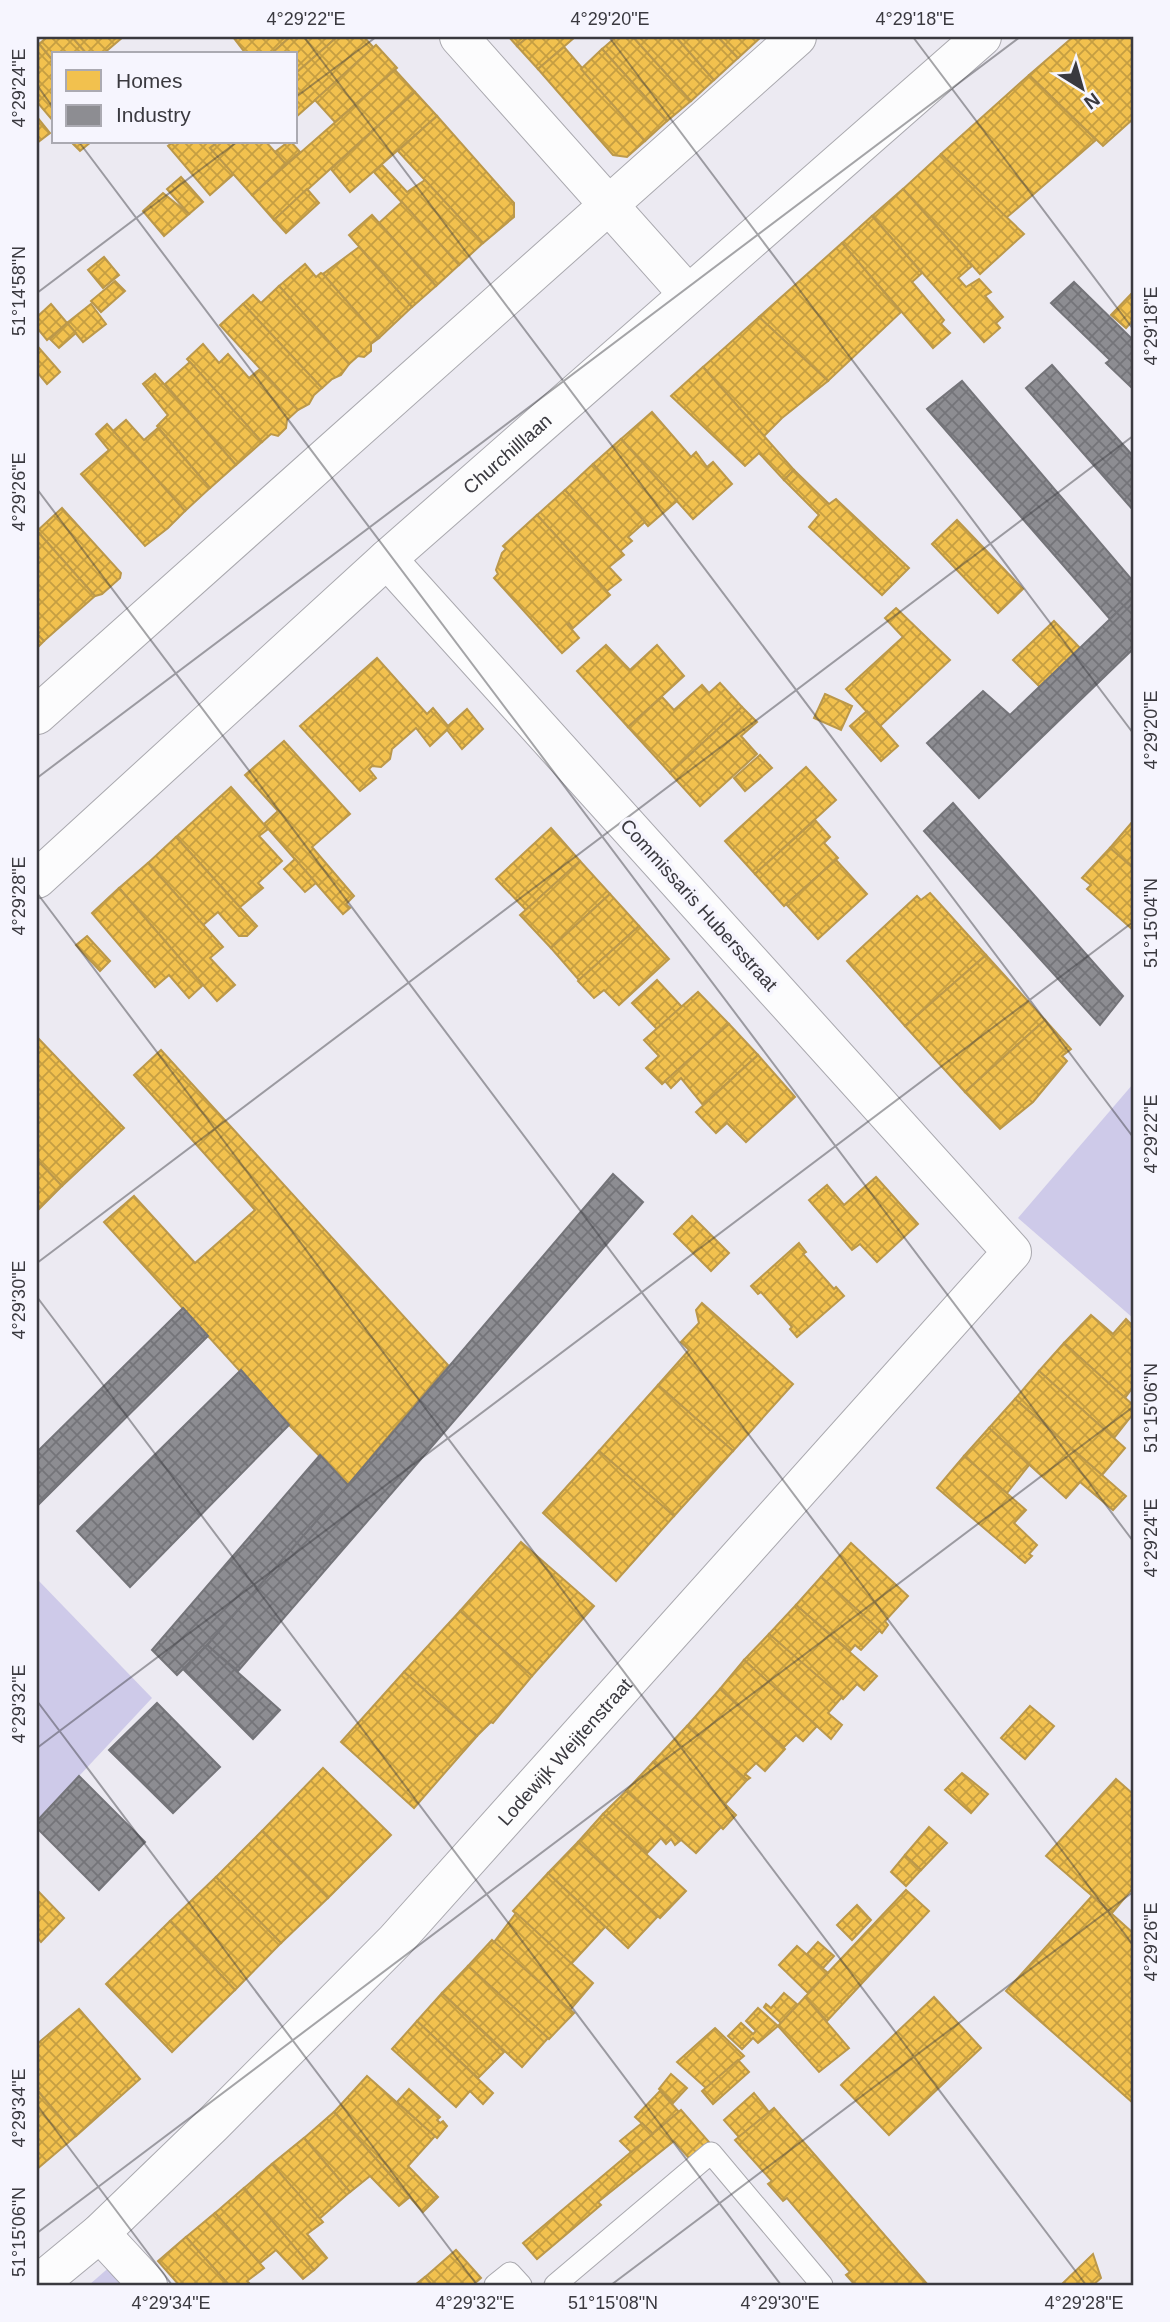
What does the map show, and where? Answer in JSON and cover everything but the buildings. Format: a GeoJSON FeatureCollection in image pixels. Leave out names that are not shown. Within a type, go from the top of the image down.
{"type":"FeatureCollection","features":[{"type":"Feature","properties":{"kind":"street"},"geometry":{"type":"LineString","coordinates":[[459,37],[688,294]]}},
{"type":"Feature","properties":{"kind":"street"},"geometry":{"type":"LineString","coordinates":[[37,715],[797,37]]}},
{"type":"Feature","properties":{"kind":"street","name":"Churchilllaan"},"geometry":{"type":"LineString","coordinates":[[37,879],[387,559],[982,37]]}},
{"type":"Feature","properties":{"kind":"street","name":"Commissaris Hubersstraat"},"geometry":{"type":"LineString","coordinates":[[387,559],[1012,1252]]}},
{"type":"Feature","properties":{"kind":"street","name":"Lodewijk Weijtenstraat"},"geometry":{"type":"LineString","coordinates":[[37,2285],[100,2233],[395,1941],[1012,1252]]}},
{"type":"Feature","properties":{"kind":"street"},"geometry":{"type":"LineString","coordinates":[[100,2233],[148,2285]]}},
{"type":"Feature","properties":{"kind":"lane"},"geometry":{"type":"LineString","coordinates":[[555,2285],[710,2153],[822,2285]]}},
{"type":"Feature","properties":{"kind":"lane"},"geometry":{"type":"LineString","coordinates":[[495,2285],[510,2273],[522,2285]]}},
{"type":"Feature","properties":{"kind":"shaded area"},"geometry":{"type":"Polygon","coordinates":[[[1133,1084],[1133,1318],[1018,1218],[1133,1084]]]}},
{"type":"Feature","properties":{"kind":"shaded area"},"geometry":{"type":"Polygon","coordinates":[[[37,1579],[152,1698],[37,1821],[37,1579]]]}},
{"type":"Feature","properties":{"kind":"shaded area"},"geometry":{"type":"Polygon","coordinates":[[[113,2264],[131,2285],[89,2285],[113,2264]]]}}]}
